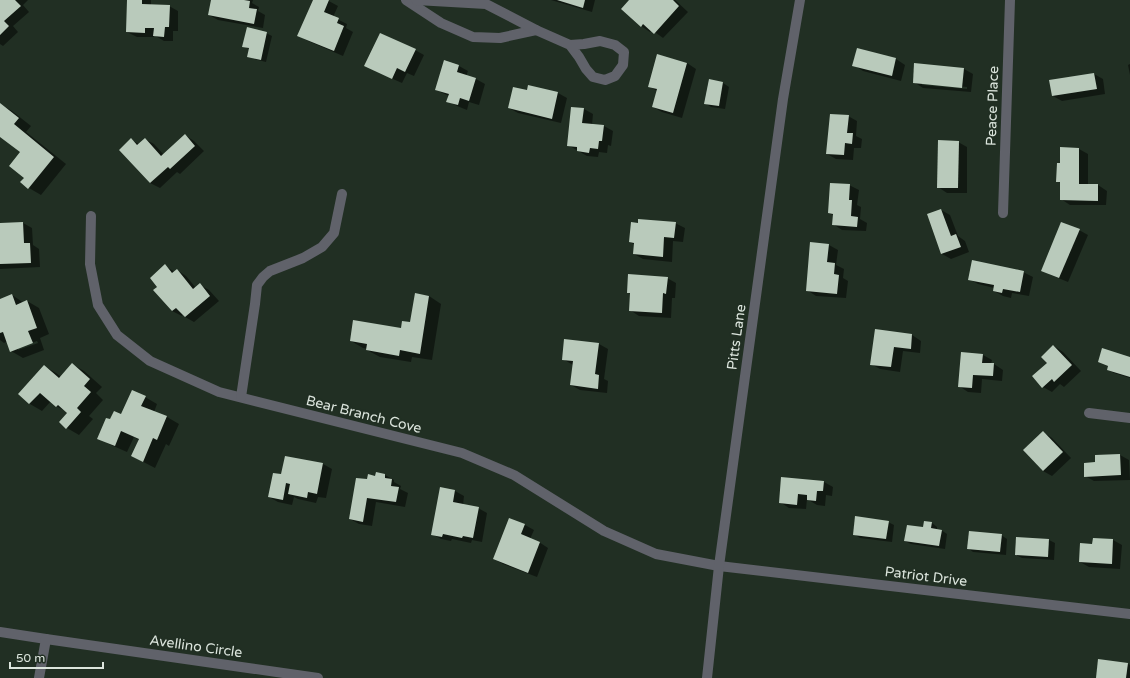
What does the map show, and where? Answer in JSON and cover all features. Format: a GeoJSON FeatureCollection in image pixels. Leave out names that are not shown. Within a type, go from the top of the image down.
{"type":"FeatureCollection","features":[{"type":"Feature","properties":{"kind":"street"},"geometry":{"type":"LineString","coordinates":[[406,0],[441,23],[473,37],[500,38],[536,30]]}},
{"type":"Feature","properties":{"kind":"street"},"geometry":{"type":"LineString","coordinates":[[416,0],[486,4],[536,30],[570,45],[600,41],[615,45],[624,52],[623,65],[615,76],[605,80],[592,77],[570,45]]}},
{"type":"Feature","properties":{"kind":"street","name":"Pitts Lane"},"geometry":{"type":"LineString","coordinates":[[707,678],[719,566],[783,99],[800,0]]}},
{"type":"Feature","properties":{"kind":"street","name":"Peace Place"},"geometry":{"type":"LineString","coordinates":[[1003,213],[1010,0]]}},
{"type":"Feature","properties":{"kind":"street"},"geometry":{"type":"LineString","coordinates":[[241,397],[257,285],[270,270],[303,258],[322,247],[334,233],[342,194]]}},
{"type":"Feature","properties":{"kind":"street","name":"Bear Branch Cove"},"geometry":{"type":"LineString","coordinates":[[91,216],[90,264],[98,305],[117,335],[150,361],[219,392],[462,453],[514,475],[604,531],[656,554],[719,566]]}},
{"type":"Feature","properties":{"kind":"street"},"geometry":{"type":"LineString","coordinates":[[1089,414],[1130,418]]}},
{"type":"Feature","properties":{"kind":"street","name":"Patriot Drive"},"geometry":{"type":"LineString","coordinates":[[719,566],[1130,614]]}},
{"type":"Feature","properties":{"kind":"street","name":"Avellino Circle"},"geometry":{"type":"LineString","coordinates":[[0,632],[318,678]]}},
{"type":"Feature","properties":{"kind":"street"},"geometry":{"type":"LineString","coordinates":[[39,678],[46,639]]}},
{"type":"Feature","properties":{"kind":"building"},"geometry":{"type":"Polygon","coordinates":[[[0,0],[15,0],[21,6],[4,21],[9,26],[0,35],[0,0]]]}},
{"type":"Feature","properties":{"kind":"building"},"geometry":{"type":"Polygon","coordinates":[[[127,0],[142,0],[142,4],[170,5],[169,27],[165,27],[164,37],[153,36],[154,28],[145,28],[145,33],[126,32],[127,0]]]}},
{"type":"Feature","properties":{"kind":"building"},"geometry":{"type":"Polygon","coordinates":[[[211,0],[250,1],[249,8],[257,9],[254,24],[208,15],[211,0]]]}},
{"type":"Feature","properties":{"kind":"building"},"geometry":{"type":"Polygon","coordinates":[[[313,0],[329,0],[324,12],[339,18],[337,23],[344,26],[334,51],[297,36],[313,0]]]}},
{"type":"Feature","properties":{"kind":"building"},"geometry":{"type":"Polygon","coordinates":[[[557,0],[585,0],[583,8],[557,0]]]}},
{"type":"Feature","properties":{"kind":"building"},"geometry":{"type":"Polygon","coordinates":[[[629,0],[673,0],[679,6],[654,34],[643,24],[641,27],[621,9],[629,0]]]}},
{"type":"Feature","properties":{"kind":"building"},"geometry":{"type":"Polygon","coordinates":[[[247,27],[267,32],[261,60],[247,57],[249,48],[242,47],[247,27]]]}},
{"type":"Feature","properties":{"kind":"building"},"geometry":{"type":"Polygon","coordinates":[[[380,33],[416,49],[405,72],[397,68],[392,79],[364,66],[380,33]]]}},
{"type":"Feature","properties":{"kind":"building"},"geometry":{"type":"Polygon","coordinates":[[[857,48],[896,58],[892,76],[852,66],[857,48]]]}},
{"type":"Feature","properties":{"kind":"building"},"geometry":{"type":"Polygon","coordinates":[[[657,54],[687,63],[673,113],[652,107],[657,89],[648,87],[657,54]]]}},
{"type":"Feature","properties":{"kind":"building"},"geometry":{"type":"Polygon","coordinates":[[[444,60],[459,65],[457,72],[476,78],[469,101],[460,98],[458,105],[446,102],[449,94],[435,90],[444,60]]]}},
{"type":"Feature","properties":{"kind":"building"},"geometry":{"type":"Polygon","coordinates":[[[914,63],[964,68],[962,88],[913,83],[914,63]]]}},
{"type":"Feature","properties":{"kind":"building"},"geometry":{"type":"Polygon","coordinates":[[[1094,73],[1097,89],[1052,96],[1049,80],[1094,73]]]}},
{"type":"Feature","properties":{"kind":"building"},"geometry":{"type":"Polygon","coordinates":[[[709,79],[723,82],[719,106],[704,104],[709,79]]]}},
{"type":"Feature","properties":{"kind":"building"},"geometry":{"type":"Polygon","coordinates":[[[528,85],[558,92],[552,119],[508,108],[513,87],[527,90],[528,85]]]}},
{"type":"Feature","properties":{"kind":"building"},"geometry":{"type":"Polygon","coordinates":[[[0,103],[19,118],[14,124],[54,157],[28,189],[20,182],[24,178],[9,166],[20,152],[0,137],[0,103]]]}},
{"type":"Feature","properties":{"kind":"building"},"geometry":{"type":"Polygon","coordinates":[[[571,107],[584,108],[582,123],[604,125],[602,141],[599,141],[598,149],[590,148],[589,153],[577,151],[577,147],[567,146],[571,107]]]}},
{"type":"Feature","properties":{"kind":"building"},"geometry":{"type":"Polygon","coordinates":[[[830,114],[849,115],[847,133],[853,133],[852,144],[845,143],[844,155],[826,154],[830,114]]]}},
{"type":"Feature","properties":{"kind":"building"},"geometry":{"type":"Polygon","coordinates":[[[185,134],[195,146],[170,169],[168,167],[150,183],[119,150],[131,138],[137,145],[145,138],[161,156],[185,134]]]}},
{"type":"Feature","properties":{"kind":"building"},"geometry":{"type":"Polygon","coordinates":[[[938,140],[959,141],[958,188],[937,188],[938,140]]]}},
{"type":"Feature","properties":{"kind":"building"},"geometry":{"type":"Polygon","coordinates":[[[1060,147],[1079,148],[1079,184],[1098,184],[1098,201],[1060,200],[1060,182],[1056,182],[1057,163],[1060,163],[1060,147]]]}},
{"type":"Feature","properties":{"kind":"building"},"geometry":{"type":"Polygon","coordinates":[[[830,183],[850,184],[849,200],[852,200],[851,216],[858,217],[857,227],[832,225],[833,214],[828,213],[830,183]]]}},
{"type":"Feature","properties":{"kind":"building"},"geometry":{"type":"Polygon","coordinates":[[[941,209],[951,236],[956,234],[961,247],[941,254],[927,214],[941,209]]]}},
{"type":"Feature","properties":{"kind":"building"},"geometry":{"type":"Polygon","coordinates":[[[638,219],[676,222],[674,238],[664,237],[663,257],[633,254],[634,243],[629,242],[631,222],[638,223],[638,219]]]}},
{"type":"Feature","properties":{"kind":"building"},"geometry":{"type":"Polygon","coordinates":[[[23,222],[24,243],[30,243],[31,263],[0,264],[0,223],[23,222]]]}},
{"type":"Feature","properties":{"kind":"building"},"geometry":{"type":"Polygon","coordinates":[[[1061,222],[1080,229],[1059,278],[1041,271],[1061,222]]]}},
{"type":"Feature","properties":{"kind":"building"},"geometry":{"type":"Polygon","coordinates":[[[810,242],[829,244],[827,262],[835,263],[834,274],[839,275],[837,294],[806,291],[810,242]]]}},
{"type":"Feature","properties":{"kind":"building"},"geometry":{"type":"Polygon","coordinates":[[[972,260],[1024,271],[1020,292],[1003,289],[1002,293],[993,291],[994,285],[968,280],[972,260]]]}},
{"type":"Feature","properties":{"kind":"building"},"geometry":{"type":"Polygon","coordinates":[[[165,264],[172,273],[177,269],[193,289],[200,283],[210,296],[185,317],[176,308],[172,311],[153,290],[157,287],[150,278],[165,264]]]}},
{"type":"Feature","properties":{"kind":"building"},"geometry":{"type":"Polygon","coordinates":[[[628,274],[668,277],[666,294],[663,293],[662,313],[629,311],[630,293],[627,293],[628,274]]]}},
{"type":"Feature","properties":{"kind":"building"},"geometry":{"type":"Polygon","coordinates":[[[415,293],[429,296],[420,354],[400,350],[399,356],[366,350],[367,344],[350,341],[353,320],[401,328],[402,321],[410,322],[415,293]]]}},
{"type":"Feature","properties":{"kind":"building"},"geometry":{"type":"Polygon","coordinates":[[[12,294],[16,305],[27,300],[37,328],[28,331],[33,343],[10,352],[3,332],[0,333],[0,299],[12,294]]]}},
{"type":"Feature","properties":{"kind":"building"},"geometry":{"type":"Polygon","coordinates":[[[875,329],[912,334],[911,349],[894,347],[891,367],[870,365],[875,329]]]}},
{"type":"Feature","properties":{"kind":"building"},"geometry":{"type":"Polygon","coordinates":[[[564,339],[599,343],[595,374],[599,375],[598,389],[570,385],[573,361],[562,360],[564,339]]]}},
{"type":"Feature","properties":{"kind":"building"},"geometry":{"type":"Polygon","coordinates":[[[1053,345],[1072,365],[1054,382],[1052,379],[1042,388],[1032,376],[1047,363],[1041,357],[1053,345]]]}},
{"type":"Feature","properties":{"kind":"building"},"geometry":{"type":"Polygon","coordinates":[[[1102,348],[1130,357],[1130,377],[1107,370],[1108,366],[1098,362],[1102,348]]]}},
{"type":"Feature","properties":{"kind":"building"},"geometry":{"type":"Polygon","coordinates":[[[961,352],[983,354],[982,363],[994,363],[993,376],[973,375],[972,388],[958,387],[961,352]]]}},
{"type":"Feature","properties":{"kind":"building"},"geometry":{"type":"Polygon","coordinates":[[[72,363],[90,379],[84,386],[91,392],[77,408],[81,412],[66,429],[59,422],[67,413],[58,405],[56,407],[40,393],[29,404],[18,394],[44,365],[59,378],[72,363]]]}},
{"type":"Feature","properties":{"kind":"building"},"geometry":{"type":"Polygon","coordinates":[[[132,390],[146,396],[141,406],[167,416],[157,440],[153,438],[143,462],[131,456],[139,439],[121,431],[115,446],[97,439],[106,418],[110,419],[114,411],[121,414],[132,390]]]}},
{"type":"Feature","properties":{"kind":"building"},"geometry":{"type":"Polygon","coordinates":[[[1043,431],[1063,452],[1043,471],[1023,450],[1043,431]]]}},
{"type":"Feature","properties":{"kind":"building"},"geometry":{"type":"Polygon","coordinates":[[[1120,454],[1121,475],[1084,477],[1084,463],[1095,462],[1095,455],[1120,454]]]}},
{"type":"Feature","properties":{"kind":"building"},"geometry":{"type":"Polygon","coordinates":[[[285,456],[323,463],[317,494],[308,492],[307,498],[288,494],[290,484],[286,483],[283,500],[268,497],[273,473],[281,474],[285,456]]]}},
{"type":"Feature","properties":{"kind":"building"},"geometry":{"type":"Polygon","coordinates":[[[376,472],[385,474],[385,478],[392,479],[391,486],[399,487],[396,502],[367,498],[363,522],[349,519],[356,478],[367,479],[368,474],[375,476],[376,472]]]}},
{"type":"Feature","properties":{"kind":"building"},"geometry":{"type":"Polygon","coordinates":[[[781,477],[824,481],[823,491],[817,491],[816,501],[807,500],[807,495],[798,494],[797,505],[779,503],[781,477]]]}},
{"type":"Feature","properties":{"kind":"building"},"geometry":{"type":"Polygon","coordinates":[[[440,487],[455,490],[453,502],[479,507],[473,538],[463,536],[462,538],[443,534],[442,537],[431,535],[440,487]]]}},
{"type":"Feature","properties":{"kind":"building"},"geometry":{"type":"Polygon","coordinates":[[[855,516],[889,521],[886,539],[853,535],[855,516]]]}},
{"type":"Feature","properties":{"kind":"building"},"geometry":{"type":"Polygon","coordinates":[[[509,518],[525,524],[521,534],[540,542],[528,573],[493,559],[509,518]]]}},
{"type":"Feature","properties":{"kind":"building"},"geometry":{"type":"Polygon","coordinates":[[[924,521],[932,522],[931,528],[942,530],[939,546],[904,541],[907,525],[923,527],[924,521]]]}},
{"type":"Feature","properties":{"kind":"building"},"geometry":{"type":"Polygon","coordinates":[[[969,531],[1002,534],[1000,552],[967,549],[969,531]]]}},
{"type":"Feature","properties":{"kind":"building"},"geometry":{"type":"Polygon","coordinates":[[[1016,537],[1049,539],[1048,557],[1015,555],[1016,537]]]}},
{"type":"Feature","properties":{"kind":"building"},"geometry":{"type":"Polygon","coordinates":[[[1093,538],[1113,539],[1112,564],[1079,562],[1080,543],[1092,544],[1093,538]]]}},
{"type":"Feature","properties":{"kind":"building"},"geometry":{"type":"Polygon","coordinates":[[[1098,659],[1128,663],[1126,678],[1096,678],[1098,659]]]}}]}
